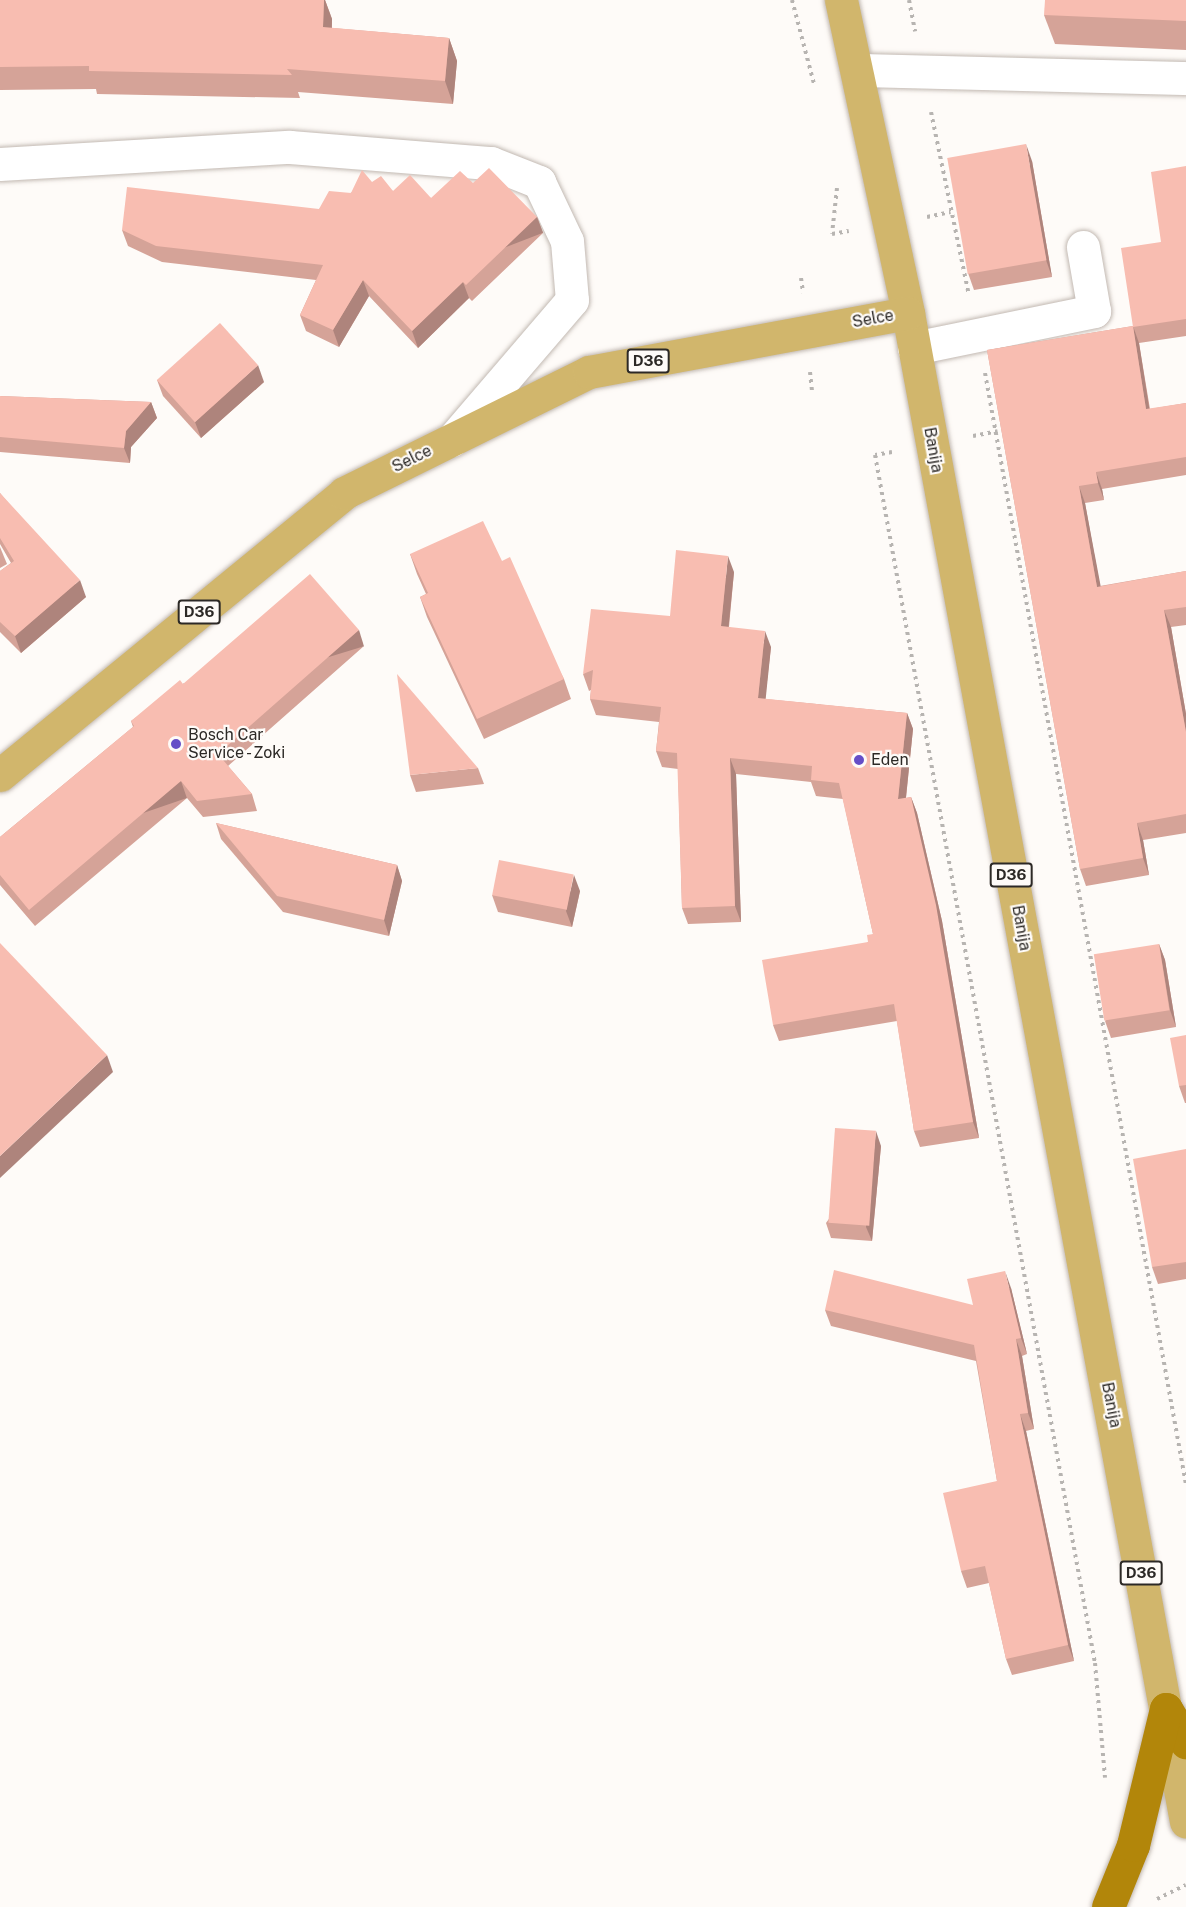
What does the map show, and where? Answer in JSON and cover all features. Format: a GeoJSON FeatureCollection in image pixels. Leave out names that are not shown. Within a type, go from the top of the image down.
{"type":"FeatureCollection","features":[{"type":"Feature","properties":{"kind":"highway"},"geometry":{"type":"LineString","coordinates":[[1166,1709],[1186,1742]]}},
{"type":"Feature","properties":{"kind":"highway"},"geometry":{"type":"LineString","coordinates":[[1108,1907],[1133,1845],[1166,1709]]}},
{"type":"Feature","properties":{"kind":"main road","name":"Banija"},"geometry":{"type":"LineString","coordinates":[[841,0],[858,70],[908,313],[1186,1822]]}},
{"type":"Feature","properties":{"kind":"main road","name":"Selce"},"geometry":{"type":"LineString","coordinates":[[0,776],[344,493],[589,372],[908,313]]}},
{"type":"Feature","properties":{"kind":"lane"},"geometry":{"type":"LineString","coordinates":[[858,70],[1186,78]]}},
{"type":"Feature","properties":{"kind":"lane"},"geometry":{"type":"LineString","coordinates":[[0,164],[290,147],[491,163],[539,182],[567,241],[572,300],[452,440]]}},
{"type":"Feature","properties":{"kind":"lane"},"geometry":{"type":"LineString","coordinates":[[914,348],[1094,310],[1083,247]]}},
{"type":"Feature","properties":{"kind":"path"},"geometry":{"type":"LineString","coordinates":[[792,0],[815,88]]}},
{"type":"Feature","properties":{"kind":"path"},"geometry":{"type":"LineString","coordinates":[[909,0],[916,35]]}},
{"type":"Feature","properties":{"kind":"path"},"geometry":{"type":"LineString","coordinates":[[931,109],[977,334],[1186,1485]]}},
{"type":"Feature","properties":{"kind":"path"},"geometry":{"type":"LineString","coordinates":[[832,234],[838,176]]}},
{"type":"Feature","properties":{"kind":"path"},"geometry":{"type":"LineString","coordinates":[[875,455],[1095,1663],[1105,1789]]}},
{"type":"Feature","properties":{"kind":"path"},"geometry":{"type":"LineString","coordinates":[[1160,1897],[1186,1884]]}},
{"type":"Feature","properties":{"kind":"building"},"geometry":{"type":"Polygon","coordinates":[[[0,0],[324,0],[323,27],[449,38],[445,81],[287,69],[292,75],[89,71],[89,66],[0,67],[0,0]]]}},
{"type":"Feature","properties":{"kind":"building"},"geometry":{"type":"Polygon","coordinates":[[[1045,0],[1186,0],[1186,21],[1044,15],[1045,0]]]}},
{"type":"Feature","properties":{"kind":"building"},"geometry":{"type":"Polygon","coordinates":[[[1026,144],[1046,260],[968,274],[947,158],[1026,144]]]}},
{"type":"Feature","properties":{"kind":"building"},"geometry":{"type":"Polygon","coordinates":[[[1186,166],[1186,319],[1133,327],[1121,248],[1161,242],[1151,172],[1186,166]]]}},
{"type":"Feature","properties":{"kind":"building"},"geometry":{"type":"Polygon","coordinates":[[[489,168],[537,217],[466,285],[463,282],[412,331],[363,280],[333,330],[300,315],[323,265],[156,246],[122,230],[127,187],[319,209],[329,191],[351,193],[362,170],[372,182],[381,176],[393,191],[410,175],[431,198],[460,171],[473,183],[489,168]]]}},
{"type":"Feature","properties":{"kind":"building"},"geometry":{"type":"Polygon","coordinates":[[[220,323],[258,365],[195,422],[157,380],[220,323]]]}},
{"type":"Feature","properties":{"kind":"building"},"geometry":{"type":"Polygon","coordinates":[[[1133,326],[1146,409],[1186,403],[1186,457],[1096,472],[1098,483],[1079,486],[1097,587],[1186,571],[1186,607],[1164,610],[1186,732],[1186,814],[1137,823],[1143,858],[1080,869],[987,350],[1133,326]]]}},
{"type":"Feature","properties":{"kind":"building"},"geometry":{"type":"Polygon","coordinates":[[[0,396],[151,402],[126,431],[124,448],[0,437],[0,396]]]}},
{"type":"Feature","properties":{"kind":"building"},"geometry":{"type":"Polygon","coordinates":[[[0,493],[80,580],[15,636],[0,622],[0,571],[14,561],[0,538],[0,493]]]}},
{"type":"Feature","properties":{"kind":"building"},"geometry":{"type":"Polygon","coordinates":[[[483,521],[502,561],[510,557],[564,679],[477,719],[420,597],[428,593],[410,554],[483,521]]]}},
{"type":"Feature","properties":{"kind":"building"},"geometry":{"type":"Polygon","coordinates":[[[676,550],[728,556],[721,626],[765,631],[758,698],[907,713],[898,799],[911,797],[936,905],[973,1122],[914,1131],[894,1004],[773,1025],[762,960],[868,942],[867,935],[873,934],[839,783],[811,780],[812,766],[730,758],[735,906],[682,908],[677,753],[656,751],[661,707],[590,699],[593,670],[583,674],[591,609],[670,616],[676,550]]]}},
{"type":"Feature","properties":{"kind":"building"},"geometry":{"type":"Polygon","coordinates":[[[310,574],[359,630],[218,754],[252,794],[197,801],[181,781],[29,910],[0,875],[0,837],[134,726],[131,721],[180,680],[183,684],[310,574]]]}},
{"type":"Feature","properties":{"kind":"building"},"geometry":{"type":"Polygon","coordinates":[[[397,674],[478,768],[410,775],[397,674]]]}},
{"type":"Feature","properties":{"kind":"building"},"geometry":{"type":"Polygon","coordinates":[[[216,823],[397,865],[384,920],[277,896],[216,823]]]}},
{"type":"Feature","properties":{"kind":"building"},"geometry":{"type":"Polygon","coordinates":[[[499,860],[574,875],[567,910],[492,895],[499,860]]]}},
{"type":"Feature","properties":{"kind":"building"},"geometry":{"type":"Polygon","coordinates":[[[0,943],[107,1055],[0,1156],[0,943]]]}},
{"type":"Feature","properties":{"kind":"building"},"geometry":{"type":"Polygon","coordinates":[[[1159,944],[1169,1010],[1104,1020],[1094,954],[1159,944]]]}},
{"type":"Feature","properties":{"kind":"building"},"geometry":{"type":"Polygon","coordinates":[[[1186,1035],[1186,1085],[1179,1086],[1170,1038],[1186,1035]]]}},
{"type":"Feature","properties":{"kind":"building"},"geometry":{"type":"Polygon","coordinates":[[[835,1128],[876,1131],[869,1226],[828,1223],[835,1128]]]}},
{"type":"Feature","properties":{"kind":"building"},"geometry":{"type":"Polygon","coordinates":[[[1186,1149],[1186,1262],[1152,1267],[1133,1159],[1186,1149]]]}},
{"type":"Feature","properties":{"kind":"building"},"geometry":{"type":"Polygon","coordinates":[[[834,1270],[973,1305],[967,1279],[1005,1271],[1021,1338],[1016,1339],[1028,1413],[1020,1414],[1068,1645],[1006,1659],[985,1566],[961,1571],[943,1493],[997,1481],[974,1345],[825,1310],[834,1270]]]}},
{"type":"Feature","properties":{"kind":"place","name":"Bosch Car Service - Zoki"},"geometry":{"type":"Point","coordinates":[176,744]}},
{"type":"Feature","properties":{"kind":"place","name":"Eden"},"geometry":{"type":"Point","coordinates":[859,760]}}]}
